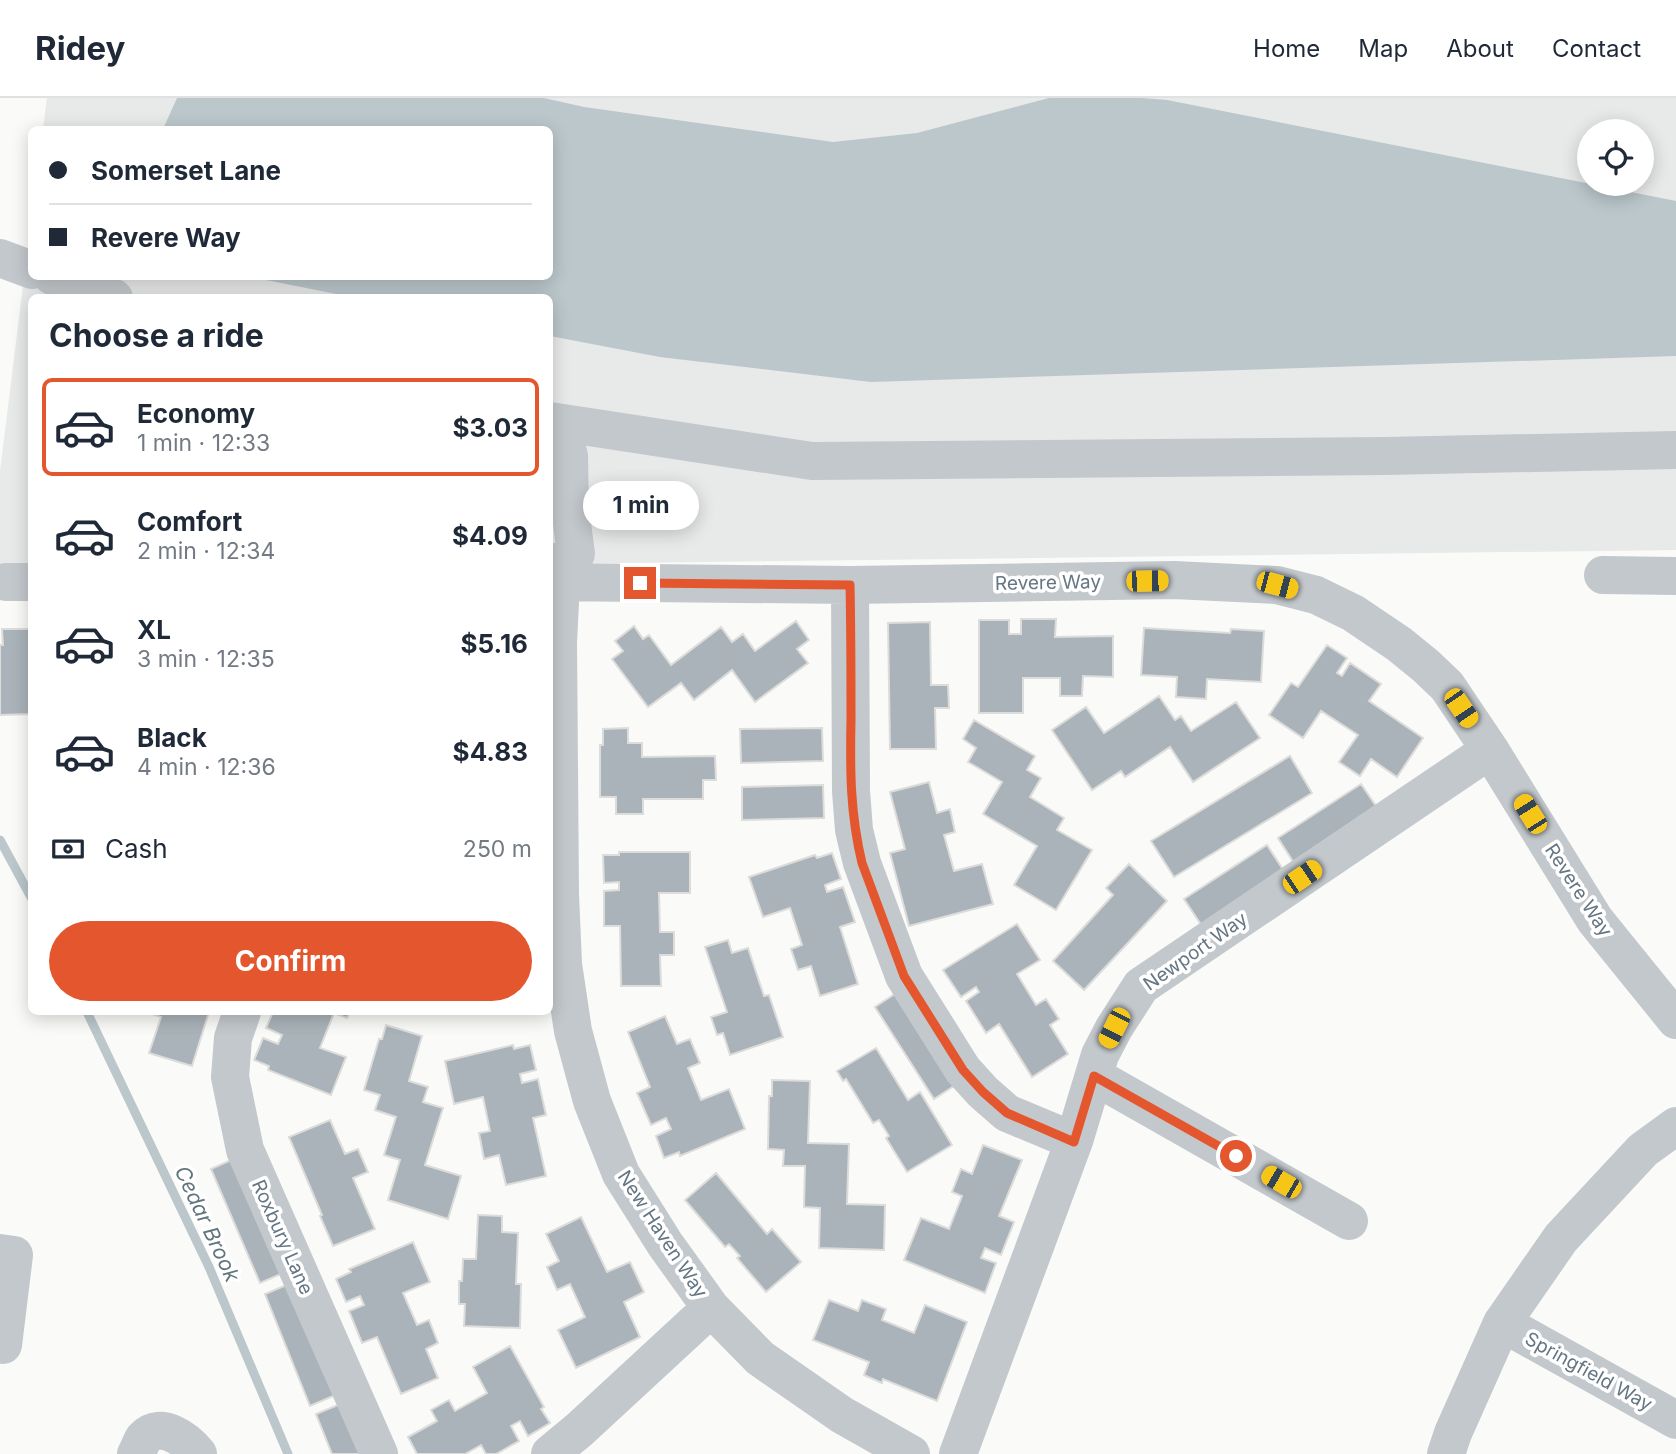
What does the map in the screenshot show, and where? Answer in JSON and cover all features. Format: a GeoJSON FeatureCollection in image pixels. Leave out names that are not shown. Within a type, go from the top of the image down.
{"type":"FeatureCollection","features":[{"type":"Feature","properties":{"kind":"street"},"geometry":{"type":"LineString","coordinates":[[0,258],[28,268]]}},
{"type":"Feature","properties":{"kind":"street"},"geometry":{"type":"LineString","coordinates":[[63,280],[103,294]]}},
{"type":"Feature","properties":{"kind":"street"},"geometry":{"type":"LineString","coordinates":[[554,422],[812,461],[1371,456],[1676,450]]}},
{"type":"Feature","properties":{"kind":"street","name":"New Haven Way"},"geometry":{"type":"LineString","coordinates":[[554,422],[569,456],[570,508],[576,554],[553,574],[558,642],[555,895],[573,1031],[592,1101],[621,1174],[710,1308],[760,1358],[842,1415],[911,1454]]}},
{"type":"Feature","properties":{"kind":"street","name":"Revere Way"},"geometry":{"type":"LineString","coordinates":[[553,574],[850,585],[1174,580],[1277,585],[1316,595],[1353,613],[1399,644],[1447,686],[1595,919],[1676,1020]]}},
{"type":"Feature","properties":{"kind":"street"},"geometry":{"type":"LineString","coordinates":[[1603,575],[1676,576]]}},
{"type":"Feature","properties":{"kind":"street"},"geometry":{"type":"LineString","coordinates":[[850,585],[851,791],[854,830],[862,863],[897,960],[904,976],[963,1070],[983,1092],[1007,1113],[1074,1142]]}},
{"type":"Feature","properties":{"kind":"street","name":"Newport Way"},"geometry":{"type":"LineString","coordinates":[[958,1454],[1074,1142],[1100,1055],[1141,986],[1490,750]]}},
{"type":"Feature","properties":{"kind":"street","name":"Roxbury Lane"},"geometry":{"type":"LineString","coordinates":[[241,1015],[233,1038],[230,1077],[245,1150],[379,1454]]}},
{"type":"Feature","properties":{"kind":"street"},"geometry":{"type":"LineString","coordinates":[[1094,1076],[1349,1221]]}},
{"type":"Feature","properties":{"kind":"street"},"geometry":{"type":"LineString","coordinates":[[1446,1454],[1452,1433],[1502,1323],[1561,1238],[1643,1150],[1676,1126]]}},
{"type":"Feature","properties":{"kind":"street"},"geometry":{"type":"LineString","coordinates":[[0,1253],[14,1255],[3,1345],[0,1344]]}},
{"type":"Feature","properties":{"kind":"street"},"geometry":{"type":"LineString","coordinates":[[550,1454],[710,1308]]}},
{"type":"Feature","properties":{"kind":"street","name":"Springfield Way"},"geometry":{"type":"LineString","coordinates":[[1502,1323],[1676,1420]]}},
{"type":"Feature","properties":{"kind":"street"},"geometry":{"type":"LineString","coordinates":[[136,1454],[143,1439],[151,1433],[159,1432],[169,1432],[184,1439],[198,1454]]}},
{"type":"Feature","properties":{"kind":"shaded area"},"geometry":{"type":"Polygon","coordinates":[[[47,98],[1676,98],[1676,550],[553,564],[553,294],[28,294],[28,570],[0,571],[0,471],[28,245],[28,280],[553,280],[553,126],[43,126],[47,98]]]}},
{"type":"Feature","properties":{"kind":"shaded area"},"geometry":{"type":"Polygon","coordinates":[[[177,98],[544,98],[584,107],[833,142],[917,133],[1049,98],[1167,100],[1577,181],[1577,196],[1651,196],[1676,201],[1676,356],[871,382],[660,357],[553,337],[553,294],[336,294],[266,280],[553,280],[553,126],[164,126],[177,98]]]}},
{"type":"Feature","properties":{"kind":"building"},"geometry":{"type":"Polygon","coordinates":[[[1021,619],[1056,619],[1055,637],[1113,636],[1113,677],[1083,676],[1082,696],[1060,696],[1060,678],[1023,678],[1023,713],[979,713],[979,620],[1009,620],[1009,634],[1021,634],[1021,619]]]}},
{"type":"Feature","properties":{"kind":"building"},"geometry":{"type":"Polygon","coordinates":[[[796,621],[809,640],[797,649],[808,663],[755,702],[732,670],[694,700],[681,683],[648,707],[612,659],[623,651],[615,641],[634,626],[643,639],[649,635],[671,665],[721,627],[732,642],[743,634],[755,651],[796,621]]]}},
{"type":"Feature","properties":{"kind":"building"},"geometry":{"type":"Polygon","coordinates":[[[930,622],[931,685],[948,685],[949,708],[935,708],[936,749],[890,749],[888,623],[930,622]]]}},
{"type":"Feature","properties":{"kind":"building"},"geometry":{"type":"Polygon","coordinates":[[[1144,628],[1230,633],[1231,629],[1264,631],[1261,682],[1207,679],[1206,699],[1176,697],[1177,677],[1141,675],[1144,628]]]}},
{"type":"Feature","properties":{"kind":"building"},"geometry":{"type":"Polygon","coordinates":[[[2,629],[28,629],[28,714],[0,715],[0,645],[3,645],[2,629]]]}},
{"type":"Feature","properties":{"kind":"building"},"geometry":{"type":"Polygon","coordinates":[[[1327,645],[1347,658],[1337,673],[1342,676],[1350,663],[1381,684],[1369,701],[1423,738],[1397,777],[1371,759],[1360,776],[1339,762],[1358,735],[1321,711],[1303,738],[1269,715],[1291,683],[1298,687],[1327,645]]]}},
{"type":"Feature","properties":{"kind":"building"},"geometry":{"type":"Polygon","coordinates":[[[1159,696],[1175,720],[1181,716],[1191,731],[1236,702],[1260,738],[1193,782],[1170,747],[1125,777],[1121,771],[1092,790],[1052,730],[1086,707],[1104,733],[1159,696]]]}},
{"type":"Feature","properties":{"kind":"building"},"geometry":{"type":"Polygon","coordinates":[[[974,720],[1035,756],[1027,770],[1041,778],[1030,797],[1064,818],[1057,830],[1092,850],[1056,910],[1014,885],[1037,846],[983,814],[1002,782],[968,762],[976,748],[963,739],[974,720]]]}},
{"type":"Feature","properties":{"kind":"building"},"geometry":{"type":"Polygon","coordinates":[[[628,728],[628,743],[642,743],[642,757],[715,756],[716,780],[703,780],[703,799],[643,799],[643,814],[616,814],[616,797],[600,797],[600,745],[603,745],[603,729],[628,728]]]}},
{"type":"Feature","properties":{"kind":"building"},"geometry":{"type":"Polygon","coordinates":[[[822,728],[823,761],[741,763],[740,729],[822,728]]]}},
{"type":"Feature","properties":{"kind":"building"},"geometry":{"type":"Polygon","coordinates":[[[1290,756],[1312,793],[1174,877],[1151,841],[1290,756]]]}},
{"type":"Feature","properties":{"kind":"building"},"geometry":{"type":"Polygon","coordinates":[[[929,782],[937,813],[950,809],[955,832],[944,835],[954,871],[982,864],[993,904],[909,926],[890,853],[905,849],[890,792],[929,782]]]}},
{"type":"Feature","properties":{"kind":"building"},"geometry":{"type":"Polygon","coordinates":[[[1361,784],[1378,809],[1294,863],[1278,838],[1361,784]]]}},
{"type":"Feature","properties":{"kind":"building"},"geometry":{"type":"Polygon","coordinates":[[[823,785],[824,818],[742,820],[742,787],[823,785]]]}},
{"type":"Feature","properties":{"kind":"building"},"geometry":{"type":"Polygon","coordinates":[[[1267,845],[1284,871],[1202,926],[1184,899],[1267,845]]]}},
{"type":"Feature","properties":{"kind":"building"},"geometry":{"type":"Polygon","coordinates":[[[619,852],[690,852],[690,893],[659,893],[660,932],[674,932],[674,955],[660,955],[661,986],[621,986],[620,926],[604,926],[604,891],[619,890],[619,882],[604,883],[603,855],[619,855],[619,852]]]}},
{"type":"Feature","properties":{"kind":"building"},"geometry":{"type":"Polygon","coordinates":[[[832,853],[841,879],[825,885],[827,892],[843,887],[855,922],[840,927],[858,984],[820,996],[811,966],[798,970],[791,949],[802,945],[790,908],[763,917],[749,877],[815,855],[817,858],[832,853]]]}},
{"type":"Feature","properties":{"kind":"building"},"geometry":{"type":"Polygon","coordinates":[[[1129,864],[1167,901],[1084,990],[1053,961],[1113,895],[1106,888],[1129,864]]]}},
{"type":"Feature","properties":{"kind":"building"},"geometry":{"type":"Polygon","coordinates":[[[1017,924],[1040,960],[1017,974],[1036,1005],[1046,999],[1059,1019],[1050,1025],[1068,1054],[1032,1077],[999,1024],[986,1033],[966,1001],[979,992],[976,987],[961,997],[943,970],[1017,924]]]}},
{"type":"Feature","properties":{"kind":"building"},"geometry":{"type":"Polygon","coordinates":[[[728,940],[732,953],[748,948],[764,996],[769,995],[783,1037],[730,1055],[723,1033],[717,1035],[711,1017],[727,1012],[705,947],[728,940]]]}},
{"type":"Feature","properties":{"kind":"building"},"geometry":{"type":"Polygon","coordinates":[[[901,990],[960,1082],[934,1099],[875,1007],[901,990]]]}},
{"type":"Feature","properties":{"kind":"building"},"geometry":{"type":"Polygon","coordinates":[[[155,1015],[208,1015],[192,1066],[149,1053],[161,1017],[155,1015]]]}},
{"type":"Feature","properties":{"kind":"building"},"geometry":{"type":"Polygon","coordinates":[[[272,1015],[333,1015],[320,1048],[346,1057],[331,1095],[268,1070],[269,1066],[254,1060],[263,1038],[278,1044],[282,1035],[266,1028],[272,1015]]]}},
{"type":"Feature","properties":{"kind":"building"},"geometry":{"type":"Polygon","coordinates":[[[665,1016],[677,1044],[690,1039],[700,1063],[688,1068],[701,1100],[729,1089],[745,1129],[680,1156],[679,1152],[664,1158],[656,1136],[671,1129],[666,1118],[651,1125],[637,1093],[650,1087],[628,1032],[665,1016]]]}},
{"type":"Feature","properties":{"kind":"building"},"geometry":{"type":"Polygon","coordinates":[[[386,1025],[422,1036],[409,1081],[428,1087],[423,1102],[443,1108],[425,1165],[461,1176],[448,1219],[388,1200],[400,1160],[384,1155],[396,1117],[375,1110],[380,1095],[364,1090],[379,1039],[382,1039],[386,1025]]]}},
{"type":"Feature","properties":{"kind":"building"},"geometry":{"type":"Polygon","coordinates":[[[513,1045],[514,1049],[530,1045],[536,1070],[520,1074],[522,1083],[538,1079],[546,1115],[533,1118],[546,1176],[506,1185],[499,1155],[484,1159],[479,1133],[490,1131],[483,1097],[454,1104],[445,1061],[513,1045]]]}},
{"type":"Feature","properties":{"kind":"building"},"geometry":{"type":"Polygon","coordinates":[[[876,1048],[908,1100],[920,1092],[952,1145],[907,1172],[886,1138],[889,1136],[879,1120],[873,1123],[846,1079],[843,1081],[837,1071],[876,1048]]]}},
{"type":"Feature","properties":{"kind":"building"},"geometry":{"type":"Polygon","coordinates":[[[772,1080],[810,1081],[808,1143],[849,1144],[847,1204],[885,1205],[884,1250],[819,1248],[820,1208],[804,1207],[805,1166],[783,1166],[784,1150],[768,1149],[772,1080]]]}},
{"type":"Feature","properties":{"kind":"building"},"geometry":{"type":"Polygon","coordinates":[[[330,1120],[345,1154],[358,1149],[368,1172],[353,1178],[375,1229],[333,1246],[289,1137],[330,1120]]]}},
{"type":"Feature","properties":{"kind":"building"},"geometry":{"type":"Polygon","coordinates":[[[983,1145],[1022,1160],[999,1216],[1014,1222],[1001,1255],[985,1248],[981,1258],[996,1263],[985,1293],[904,1260],[921,1218],[949,1229],[962,1196],[952,1192],[961,1169],[972,1174],[983,1145]]]}},
{"type":"Feature","properties":{"kind":"building"},"geometry":{"type":"Polygon","coordinates":[[[242,1155],[290,1270],[260,1283],[211,1169],[242,1155]]]}},
{"type":"Feature","properties":{"kind":"building"},"geometry":{"type":"Polygon","coordinates":[[[716,1173],[767,1234],[772,1229],[801,1262],[766,1292],[737,1258],[740,1256],[729,1244],[725,1247],[685,1200],[716,1173]]]}},
{"type":"Feature","properties":{"kind":"building"},"geometry":{"type":"Polygon","coordinates":[[[478,1215],[502,1216],[502,1232],[518,1233],[516,1284],[521,1284],[520,1328],[464,1326],[465,1304],[459,1304],[459,1281],[462,1281],[463,1259],[476,1259],[478,1215]]]}},
{"type":"Feature","properties":{"kind":"building"},"geometry":{"type":"Polygon","coordinates":[[[581,1217],[607,1272],[630,1262],[644,1292],[624,1302],[640,1337],[576,1368],[558,1330],[585,1317],[570,1284],[557,1290],[547,1267],[559,1261],[546,1234],[581,1217]]]}},
{"type":"Feature","properties":{"kind":"building"},"geometry":{"type":"Polygon","coordinates":[[[413,1242],[430,1282],[403,1293],[417,1325],[429,1320],[438,1343],[426,1349],[438,1378],[401,1394],[377,1337],[362,1343],[349,1311],[364,1305],[360,1296],[346,1302],[336,1279],[351,1272],[349,1269],[413,1242]]]}},
{"type":"Feature","properties":{"kind":"building"},"geometry":{"type":"Polygon","coordinates":[[[296,1281],[340,1393],[310,1406],[265,1294],[296,1281]]]}},
{"type":"Feature","properties":{"kind":"building"},"geometry":{"type":"Polygon","coordinates":[[[829,1300],[858,1311],[862,1300],[886,1309],[882,1320],[914,1333],[925,1305],[967,1322],[937,1401],[883,1379],[882,1383],[864,1375],[869,1362],[813,1340],[829,1300]]]}},
{"type":"Feature","properties":{"kind":"building"},"geometry":{"type":"Polygon","coordinates":[[[510,1346],[550,1423],[528,1436],[520,1421],[511,1426],[519,1441],[496,1454],[486,1454],[481,1445],[465,1454],[417,1454],[408,1437],[437,1421],[431,1410],[449,1400],[455,1411],[487,1393],[473,1367],[510,1346]]]}},
{"type":"Feature","properties":{"kind":"building"},"geometry":{"type":"Polygon","coordinates":[[[345,1402],[367,1454],[332,1454],[316,1414],[345,1402]]]}},
{"type":"Feature","properties":{"kind":"waterway","name":"Cedar Brook"},"geometry":{"type":"LineString","coordinates":[[0,840],[28,892]]}},
{"type":"Feature","properties":{"kind":"waterway","name":"Cedar Brook"},"geometry":{"type":"LineString","coordinates":[[88,1015],[209,1267],[288,1454]]}},
{"type":"Feature","properties":{"kind":"route"},"geometry":{"type":"LineString","coordinates":[[640,583],[850,585],[851,791],[854,830],[862,863],[904,976],[963,1070],[1007,1113],[1074,1142],[1094,1076],[1236,1156]]}}]}
